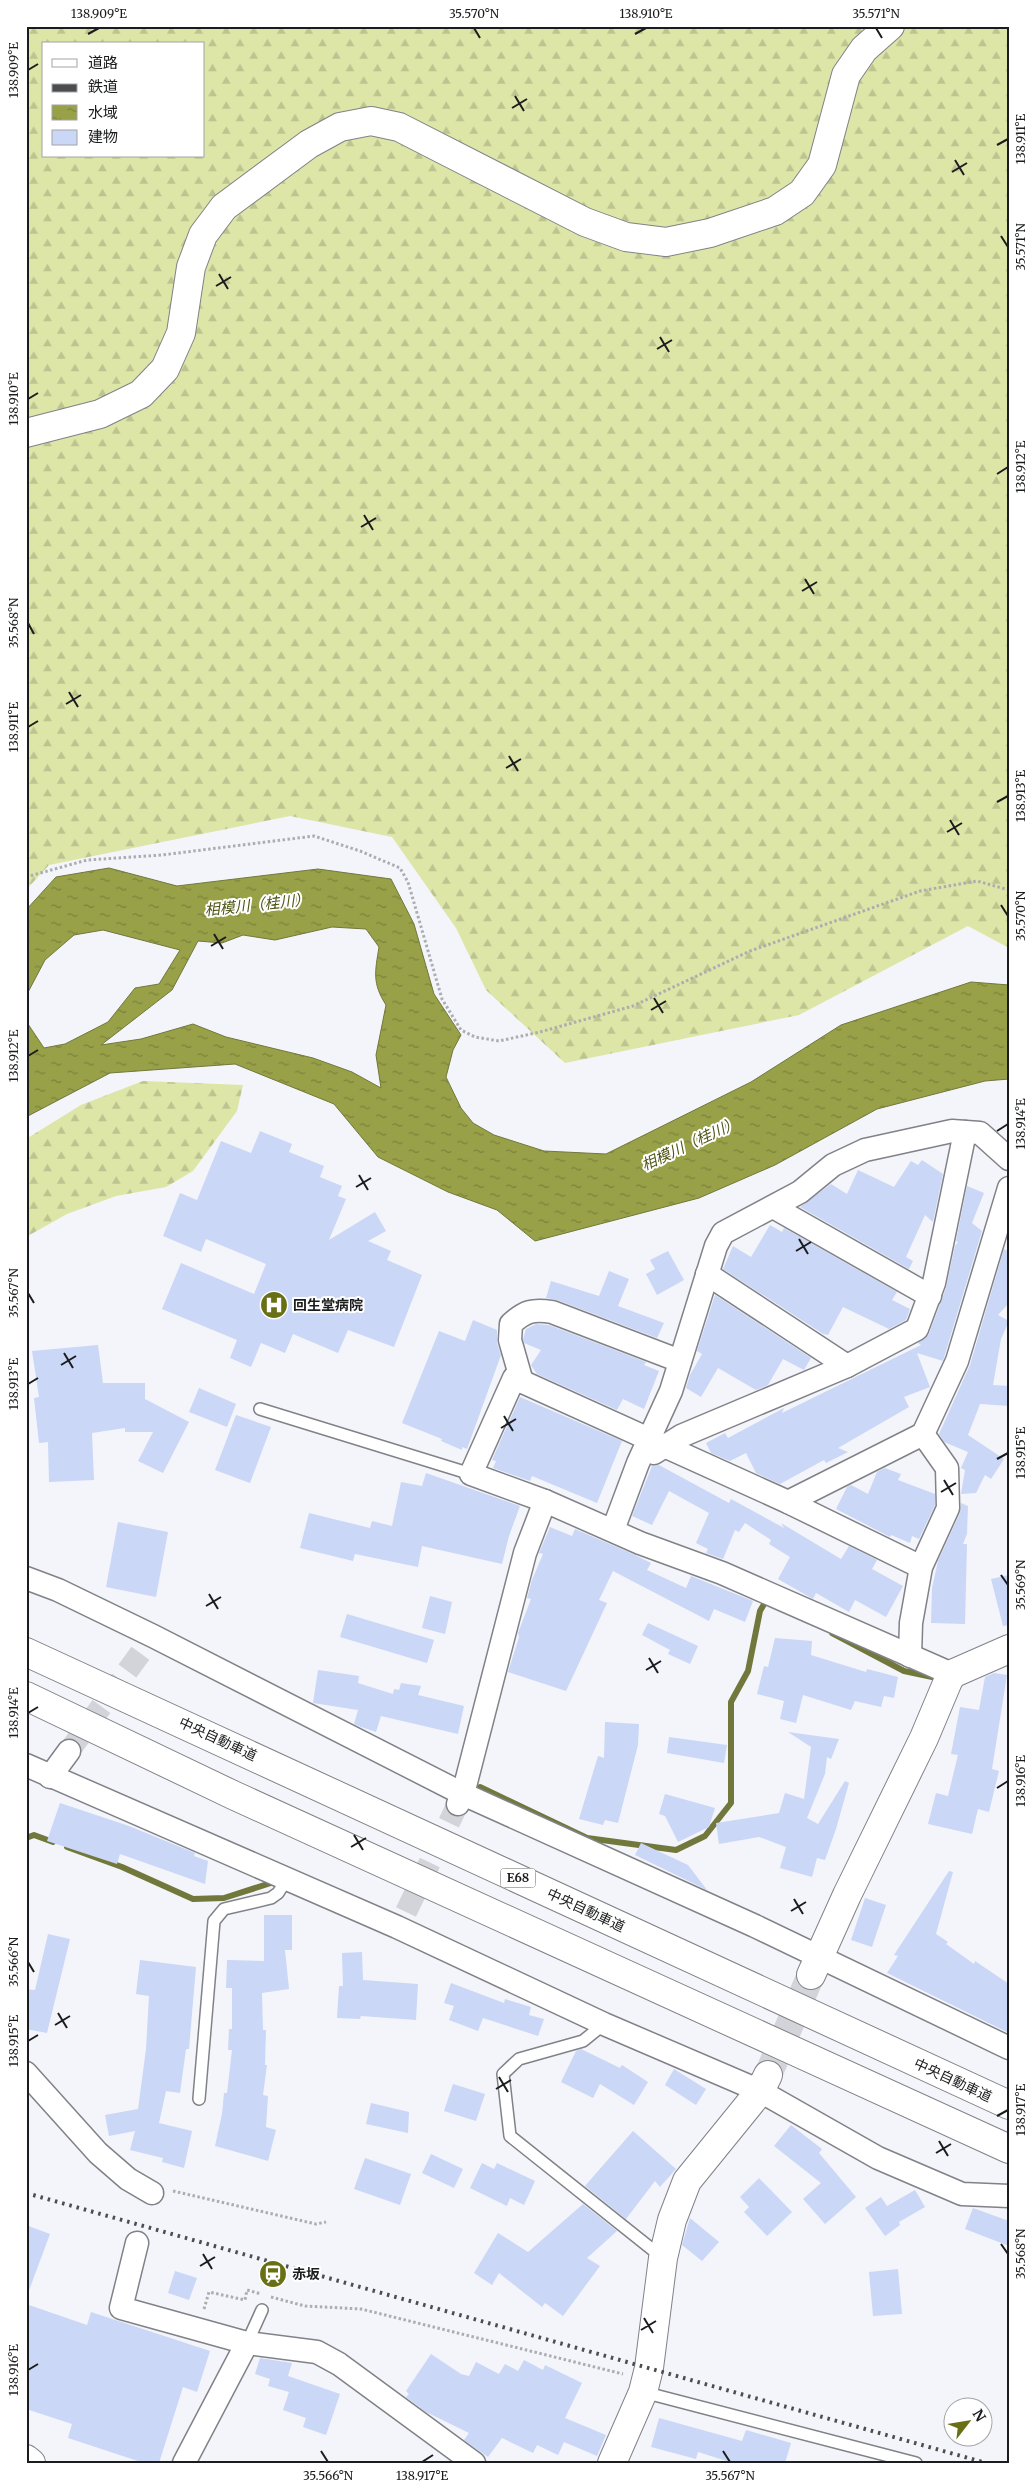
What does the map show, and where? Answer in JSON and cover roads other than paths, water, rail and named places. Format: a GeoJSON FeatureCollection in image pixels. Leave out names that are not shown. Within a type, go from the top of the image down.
{"type":"FeatureCollection","features":[{"type":"Feature","properties":{"kind":"main road"},"geometry":{"type":"LineString","coordinates":[[26,433],[100,414],[141,394],[165,369],[181,333],[191,267],[203,235],[224,207],[309,144],[340,126],[371,121],[399,127],[585,222],[626,237],[666,242],[710,233],[775,211],[802,193],[822,165],[846,75],[864,49],[890,26]]}},
{"type":"Feature","properties":{"kind":"main road"},"geometry":{"type":"LineString","coordinates":[[816,1966],[952,1674],[1009,1649]]}},
{"type":"Feature","properties":{"kind":"main road","name":"中央自動車道"},"geometry":{"type":"LineString","coordinates":[[26,1652],[1009,2106]]}},
{"type":"Feature","properties":{"kind":"main road"},"geometry":{"type":"LineString","coordinates":[[26,1696],[234,1794],[1009,2149]]}},
{"type":"Feature","properties":{"kind":"main road"},"geometry":{"type":"LineString","coordinates":[[612,2463],[644,2387],[658,2305],[662,2258],[672,2220],[687,2181],[764,2083]]}},
{"type":"Feature","properties":{"kind":"main road"},"geometry":{"type":"LineString","coordinates":[[26,2459],[31,2463]]}},
{"type":"Feature","properties":{"kind":"street"},"geometry":{"type":"LineString","coordinates":[[613,1530],[638,1462],[656,1443],[707,1274],[716,1246],[723,1234],[800,1192],[833,1165],[865,1150],[952,1131],[980,1133],[1009,1159]]}},
{"type":"Feature","properties":{"kind":"street"},"geometry":{"type":"LineString","coordinates":[[656,1443],[681,1436],[847,1366],[917,1330],[936,1274],[965,1132]]}},
{"type":"Feature","properties":{"kind":"street"},"geometry":{"type":"LineString","coordinates":[[788,1502],[923,1434],[957,1361],[1009,1188]]}},
{"type":"Feature","properties":{"kind":"street"},"geometry":{"type":"LineString","coordinates":[[773,1206],[930,1296]]}},
{"type":"Feature","properties":{"kind":"street"},"geometry":{"type":"LineString","coordinates":[[707,1274],[847,1366]]}},
{"type":"Feature","properties":{"kind":"street"},"geometry":{"type":"LineString","coordinates":[[522,1382],[510,1340],[511,1324],[523,1313],[539,1310],[552,1312],[680,1361]]}},
{"type":"Feature","properties":{"kind":"street"},"geometry":{"type":"LineString","coordinates":[[921,1567],[788,1502],[514,1378],[471,1474],[545,1501],[640,1543],[722,1573],[952,1674]]}},
{"type":"Feature","properties":{"kind":"street"},"geometry":{"type":"LineString","coordinates":[[910,1656],[911,1623],[921,1567],[948,1508],[947,1468],[923,1434]]}},
{"type":"Feature","properties":{"kind":"street"},"geometry":{"type":"LineString","coordinates":[[461,1799],[525,1552],[545,1501]]}},
{"type":"Feature","properties":{"kind":"street"},"geometry":{"type":"LineString","coordinates":[[26,1578],[58,1590],[149,1641],[461,1799],[816,1966],[1009,2048]]}},
{"type":"Feature","properties":{"kind":"street"},"geometry":{"type":"LineString","coordinates":[[50,1777],[69,1751]]}},
{"type":"Feature","properties":{"kind":"street"},"geometry":{"type":"LineString","coordinates":[[26,1765],[287,1879],[402,1920],[604,2024],[764,2083],[878,2158],[962,2194],[1009,2196]]}},
{"type":"Feature","properties":{"kind":"street"},"geometry":{"type":"LineString","coordinates":[[26,2073],[98,2153],[128,2179],[152,2193]]}},
{"type":"Feature","properties":{"kind":"street"},"geometry":{"type":"LineString","coordinates":[[137,2243],[120,2308],[247,2343],[317,2352],[339,2364],[474,2463]]}},
{"type":"Feature","properties":{"kind":"street"},"geometry":{"type":"LineString","coordinates":[[184,2463],[247,2343]]}},
{"type":"Feature","properties":{"kind":"lane"},"geometry":{"type":"LineString","coordinates":[[260,1409],[471,1474]]}},
{"type":"Feature","properties":{"kind":"lane"},"geometry":{"type":"LineString","coordinates":[[199,2099],[214,1921],[224,1909],[271,1898],[278,1893],[287,1879]]}},
{"type":"Feature","properties":{"kind":"lane"},"geometry":{"type":"LineString","coordinates":[[604,2024],[583,2041],[519,2059],[503,2074],[510,2136],[662,2258]]}},
{"type":"Feature","properties":{"kind":"lane"},"geometry":{"type":"LineString","coordinates":[[247,2343],[262,2310]]}},
{"type":"Feature","properties":{"kind":"lane"},"geometry":{"type":"LineString","coordinates":[[644,2387],[916,2463]]}},
{"type":"Feature","properties":{"kind":"water","name":"相模川（桂川）"},"geometry":{"type":"Polygon","coordinates":[[[109,868],[177,886],[318,869],[391,879],[414,924],[434,994],[461,1035],[453,1050],[446,1077],[461,1108],[473,1123],[494,1135],[544,1151],[606,1154],[751,1082],[841,1025],[971,982],[1009,985],[1009,1079],[985,1081],[877,1109],[775,1165],[699,1198],[535,1241],[497,1210],[448,1192],[378,1157],[334,1104],[235,1064],[110,1073],[26,1117],[26,1021],[44,1048],[65,1044],[108,1022],[135,988],[159,984],[180,950],[103,930],[74,935],[45,960],[26,996],[26,910],[56,877],[109,868]],[[332,927],[275,940],[243,935],[222,943],[198,941],[172,990],[101,1045],[141,1039],[193,1024],[226,1037],[313,1058],[352,1072],[381,1088],[376,1055],[386,1005],[378,990],[376,977],[379,947],[366,929],[332,927]]]}},
{"type":"Feature","properties":{"kind":"waterway"},"geometry":{"type":"LineString","coordinates":[[480,1787],[587,1838],[676,1850],[705,1836],[731,1803],[731,1702],[748,1671],[760,1611],[767,1599],[770,1601]]}},
{"type":"Feature","properties":{"kind":"waterway"},"geometry":{"type":"LineString","coordinates":[[832,1633],[904,1671],[937,1678]]}},
{"type":"Feature","properties":{"kind":"waterway"},"geometry":{"type":"LineString","coordinates":[[26,1838],[34,1835],[53,1842]]}},
{"type":"Feature","properties":{"kind":"waterway"},"geometry":{"type":"LineString","coordinates":[[67,1847],[122,1867],[193,1899],[224,1898],[277,1881]]}},
{"type":"Feature","properties":{"kind":"tunnel"},"geometry":{"type":"LineString","coordinates":[[69,1751],[145,1647]]}},
{"type":"Feature","properties":{"kind":"tunnel"},"geometry":{"type":"LineString","coordinates":[[406,1912],[458,1804]]}},
{"type":"Feature","properties":{"kind":"tunnel"},"geometry":{"type":"LineString","coordinates":[[768,2075],[811,1975]]}},
{"type":"Feature","properties":{"kind":"railway"},"geometry":{"type":"LineString","coordinates":[[26,2193],[986,2463]]}},
{"type":"Feature","properties":{"kind":"place","name":"回生堂病院"},"geometry":{"type":"Point","coordinates":[274,1305]}},
{"type":"Feature","properties":{"kind":"place","name":"赤坂"},"geometry":{"type":"Point","coordinates":[273,2274]}}]}
